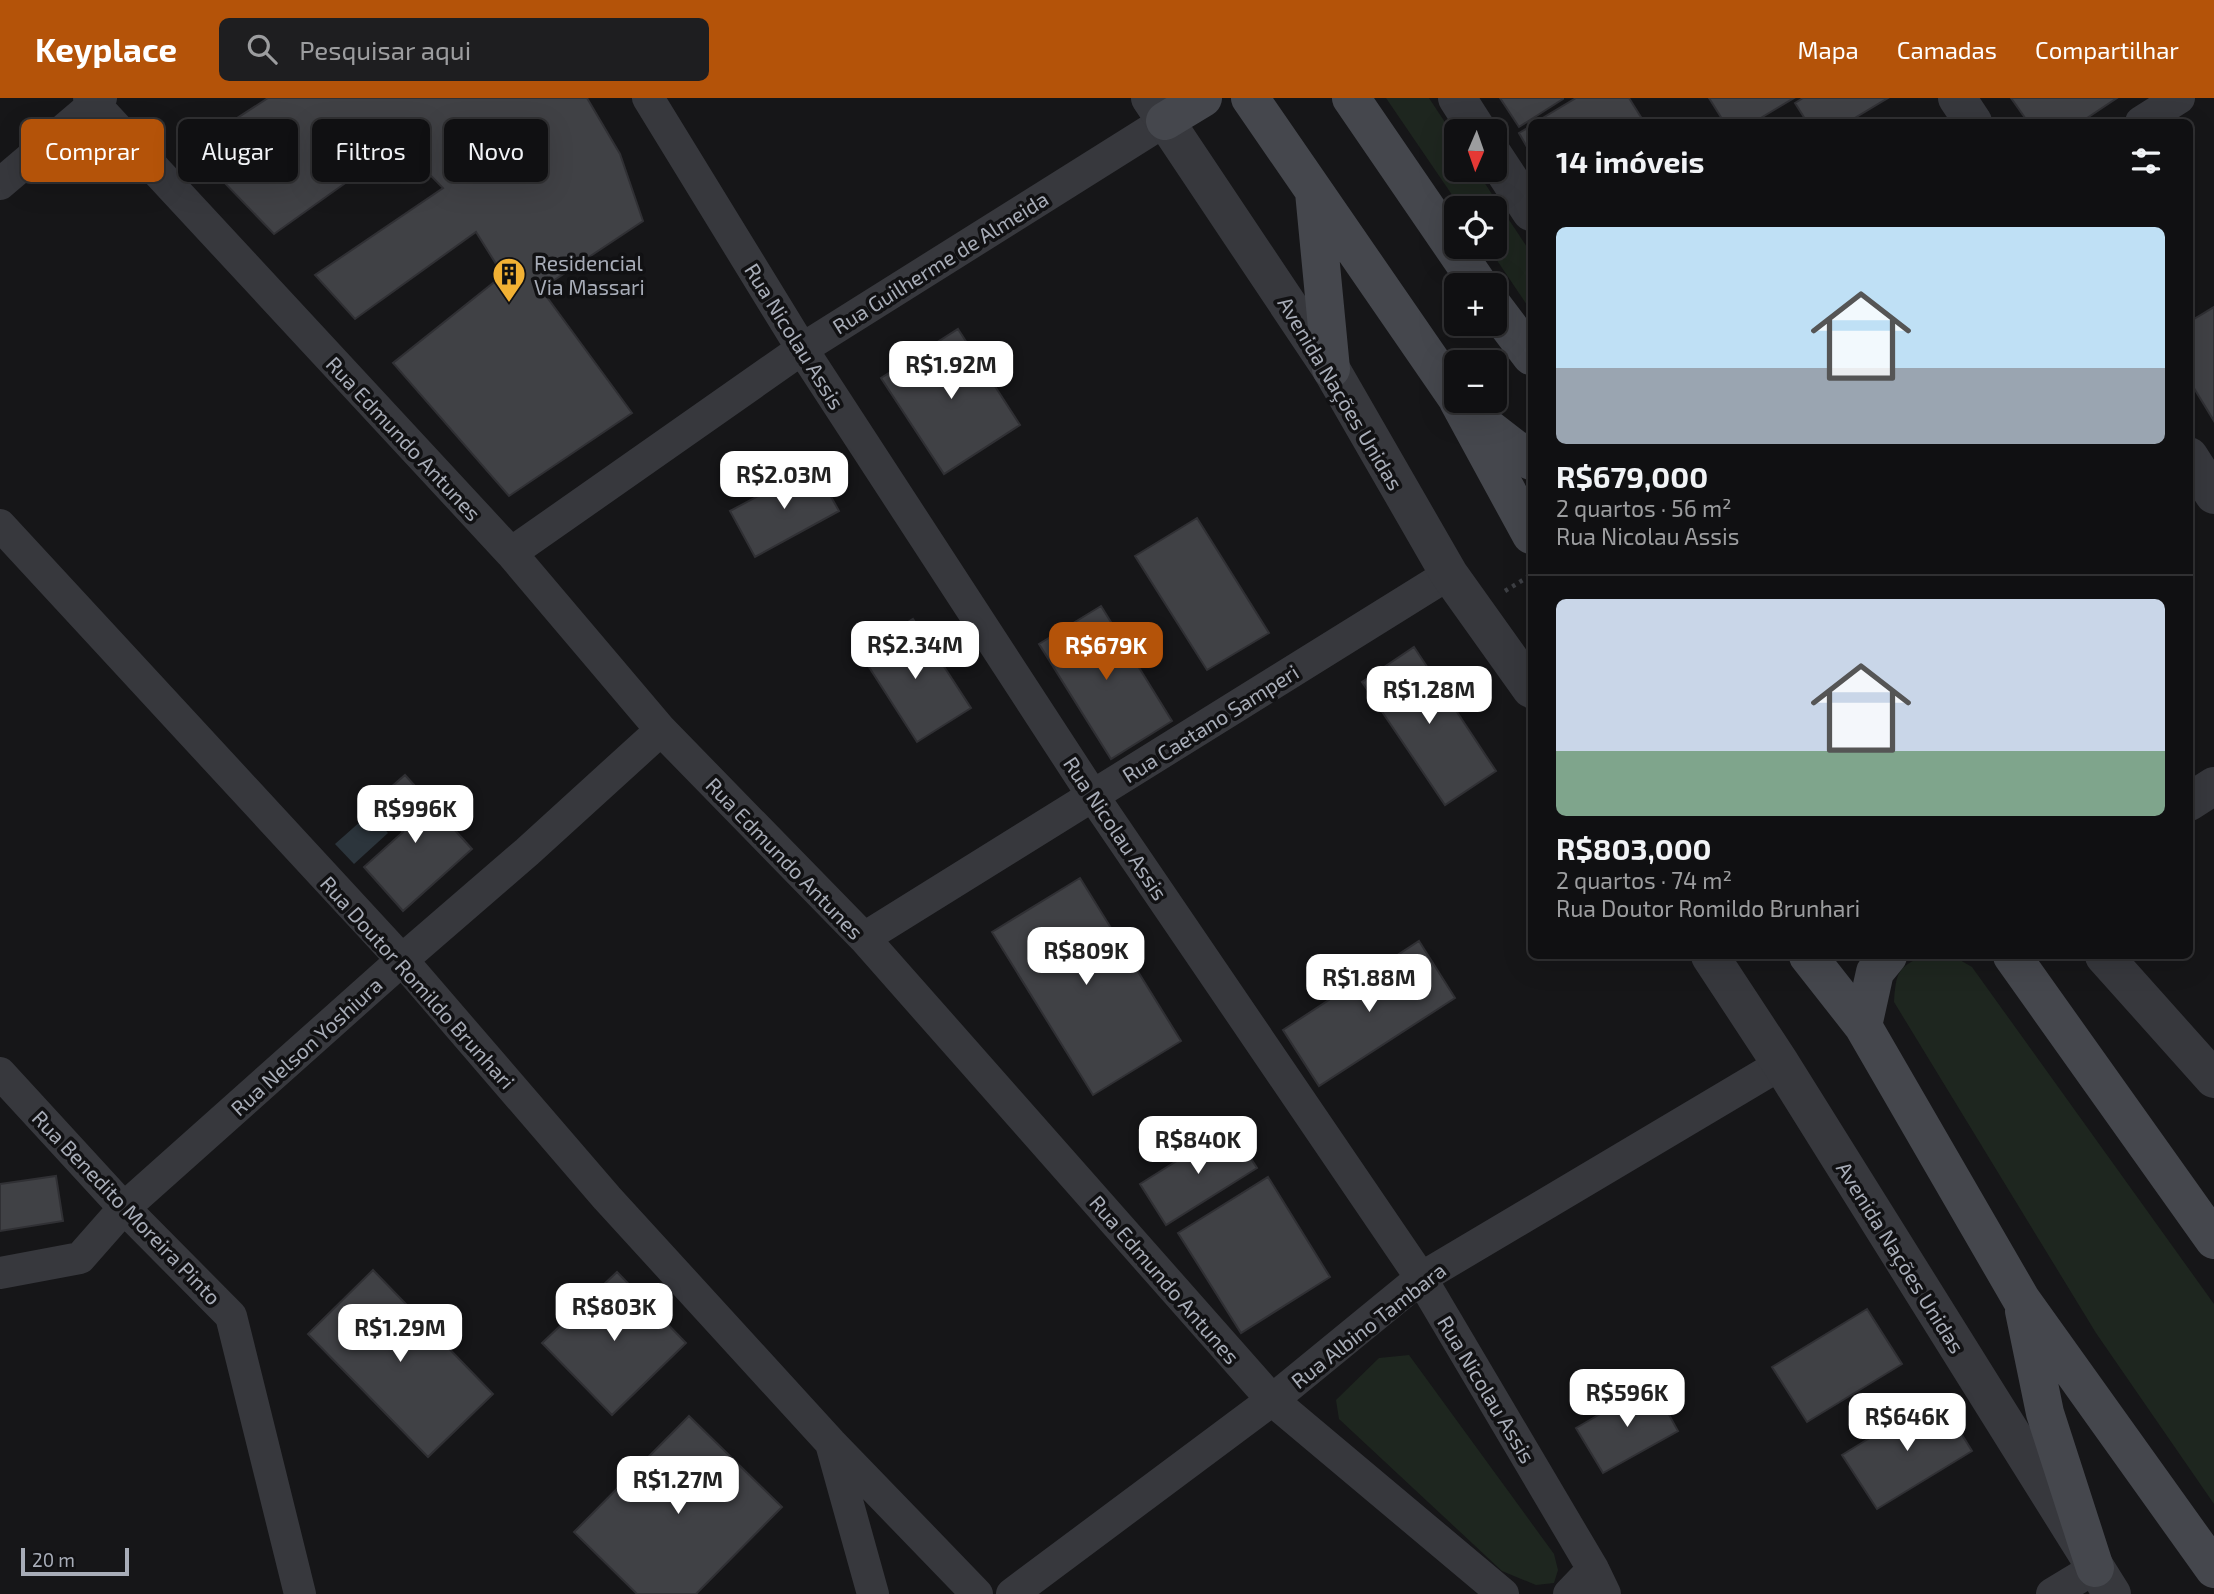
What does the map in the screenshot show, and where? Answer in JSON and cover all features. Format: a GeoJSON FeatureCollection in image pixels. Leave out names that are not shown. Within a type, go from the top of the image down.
{"type":"FeatureCollection","features":[{"type":"Feature","properties":{"kind":"main road"},"geometry":{"type":"LineString","coordinates":[[1158,109],[1203,98]]}},
{"type":"Feature","properties":{"kind":"main road"},"geometry":{"type":"LineString","coordinates":[[1250,98],[1444,379]]}},
{"type":"Feature","properties":{"kind":"main road"},"geometry":{"type":"LineString","coordinates":[[1349,100],[1471,273]]}},
{"type":"Feature","properties":{"kind":"main road"},"geometry":{"type":"LineString","coordinates":[[1314,190],[1331,369]]}},
{"type":"Feature","properties":{"kind":"main road"},"geometry":{"type":"LineString","coordinates":[[1507,324],[1528,352]]}},
{"type":"Feature","properties":{"kind":"main road"},"geometry":{"type":"LineString","coordinates":[[1466,413],[1528,530]]}},
{"type":"Feature","properties":{"kind":"main road"},"geometry":{"type":"LineString","coordinates":[[1473,413],[1528,459]]}},
{"type":"Feature","properties":{"kind":"main road"},"geometry":{"type":"LineString","coordinates":[[1810,959],[1863,1026],[2021,1299],[2214,1569]]}},
{"type":"Feature","properties":{"kind":"main road"},"geometry":{"type":"LineString","coordinates":[[1863,1026],[1875,972],[1886,959]]}},
{"type":"Feature","properties":{"kind":"main road"},"geometry":{"type":"LineString","coordinates":[[2014,959],[2214,1240]]}},
{"type":"Feature","properties":{"kind":"main road"},"geometry":{"type":"LineString","coordinates":[[2021,1299],[2045,1413],[2104,1581]]}},
{"type":"Feature","properties":{"kind":"street","name":"Rua Nicolau Assis"},"geometry":{"type":"LineString","coordinates":[[649,98],[802,349],[1093,796],[1421,1279],[1599,1582]]}},
{"type":"Feature","properties":{"kind":"street"},"geometry":{"type":"LineString","coordinates":[[1457,98],[1470,119]]}},
{"type":"Feature","properties":{"kind":"street"},"geometry":{"type":"LineString","coordinates":[[1957,98],[1971,119]]}},
{"type":"Feature","properties":{"kind":"street"},"geometry":{"type":"LineString","coordinates":[[2146,119],[2179,98]]}},
{"type":"Feature","properties":{"kind":"street"},"geometry":{"type":"LineString","coordinates":[[0,184],[94,100]]}},
{"type":"Feature","properties":{"kind":"street","name":"Rua Edmundo Antunes"},"geometry":{"type":"LineString","coordinates":[[94,100],[511,553],[661,730],[864,938],[1272,1400],[1503,1594]]}},
{"type":"Feature","properties":{"kind":"street","name":"Rua Guilherme de Almeida"},"geometry":{"type":"LineString","coordinates":[[511,553],[802,349],[1158,109]]}},
{"type":"Feature","properties":{"kind":"street","name":"Avenida Nações Unidas"},"geometry":{"type":"LineString","coordinates":[[1158,109],[1331,369],[1449,574],[1528,685]]}},
{"type":"Feature","properties":{"kind":"street"},"geometry":{"type":"LineString","coordinates":[[1507,176],[1528,207]]}},
{"type":"Feature","properties":{"kind":"street"},"geometry":{"type":"LineString","coordinates":[[2193,462],[2214,495]]}},
{"type":"Feature","properties":{"kind":"street","name":"Rua Doutor Romildo Brunhari"},"geometry":{"type":"LineString","coordinates":[[0,525],[402,960],[607,1198],[831,1443],[977,1594]]}},
{"type":"Feature","properties":{"kind":"street","name":"Rua Caetano Samperi"},"geometry":{"type":"LineString","coordinates":[[864,938],[1449,574]]}},
{"type":"Feature","properties":{"kind":"street","name":"Rua Nelson Yoshiura"},"geometry":{"type":"LineString","coordinates":[[0,1273],[80,1258],[124,1208],[661,730]]}},
{"type":"Feature","properties":{"kind":"street"},"geometry":{"type":"LineString","coordinates":[[2193,799],[2214,786]]}},
{"type":"Feature","properties":{"kind":"street","name":"Avenida Nações Unidas"},"geometry":{"type":"LineString","coordinates":[[1712,959],[2104,1581]]}},
{"type":"Feature","properties":{"kind":"street"},"geometry":{"type":"LineString","coordinates":[[2107,959],[2214,1079]]}},
{"type":"Feature","properties":{"kind":"street","name":"Rua Albino Tambara"},"geometry":{"type":"LineString","coordinates":[[1012,1594],[1272,1400],[1421,1279],[1781,1065]]}},
{"type":"Feature","properties":{"kind":"street","name":"Rua Benedito Moreira Pinto"},"geometry":{"type":"LineString","coordinates":[[0,1073],[124,1208],[231,1316],[300,1594]]}},
{"type":"Feature","properties":{"kind":"street"},"geometry":{"type":"LineString","coordinates":[[831,1443],[873,1594]]}},
{"type":"Feature","properties":{"kind":"street"},"geometry":{"type":"LineString","coordinates":[[2052,1594],[2104,1581]]}},
{"type":"Feature","properties":{"kind":"street"},"geometry":{"type":"LineString","coordinates":[[1569,1594],[1599,1582]]}},
{"type":"Feature","properties":{"kind":"shaded area"},"geometry":{"type":"Polygon","coordinates":[[[1386,98],[1429,98],[1444,121],[1444,182],[1484,182],[1493,196],[1453,196],[1386,98]]]}},
{"type":"Feature","properties":{"kind":"shaded area"},"geometry":{"type":"Polygon","coordinates":[[[1507,217],[1528,248],[1528,307],[1496,259],[1507,259],[1507,217]]]}},
{"type":"Feature","properties":{"kind":"shaded area"},"geometry":{"type":"Polygon","coordinates":[[[370,813],[388,833],[354,864],[335,844],[370,813]]]}},
{"type":"Feature","properties":{"kind":"shaded area"},"geometry":{"type":"Polygon","coordinates":[[[1918,959],[1958,959],[1972,967],[2214,1304],[2214,1504],[2096,1333],[1894,1002],[1897,978],[1909,963],[1918,959]]]}},
{"type":"Feature","properties":{"kind":"shaded area"},"geometry":{"type":"Polygon","coordinates":[[[1409,1355],[1554,1554],[1558,1570],[1554,1583],[1536,1585],[1502,1571],[1339,1419],[1336,1400],[1379,1358],[1409,1355]]]}},
{"type":"Feature","properties":{"kind":"building","name":"Residencial Via Massari"},"geometry":{"type":"Polygon","coordinates":[[[268,98],[587,98],[620,154],[643,221],[541,289],[632,413],[509,496],[393,363],[503,275],[476,232],[355,319],[315,275],[443,188],[430,175],[430,119],[312,119],[312,182],[347,182],[274,234],[224,182],[298,182],[298,119],[236,119],[268,98]]]}},
{"type":"Feature","properties":{"kind":"building"},"geometry":{"type":"Polygon","coordinates":[[[1500,98],[1563,98],[1528,119],[1519,127],[1500,98]]]}},
{"type":"Feature","properties":{"kind":"building"},"geometry":{"type":"Polygon","coordinates":[[[1576,98],[1629,98],[1642,119],[1541,119],[1576,98]]]}},
{"type":"Feature","properties":{"kind":"building"},"geometry":{"type":"Polygon","coordinates":[[[1709,98],[1794,98],[1759,119],[1722,119],[1709,98]]]}},
{"type":"Feature","properties":{"kind":"building"},"geometry":{"type":"Polygon","coordinates":[[[1803,98],[1888,98],[1853,119],[1805,119],[1795,103],[1803,98]]]}},
{"type":"Feature","properties":{"kind":"building"},"geometry":{"type":"Polygon","coordinates":[[[2011,98],[2117,98],[2086,119],[2026,119],[2011,98]]]}},
{"type":"Feature","properties":{"kind":"building"},"geometry":{"type":"Polygon","coordinates":[[[1528,128],[1528,149],[1519,133],[1528,128]]]}},
{"type":"Feature","properties":{"kind":"building"},"geometry":{"type":"Polygon","coordinates":[[[2214,307],[2214,421],[2193,387],[2193,320],[2214,307]]]}},
{"type":"Feature","properties":{"kind":"building"},"geometry":{"type":"Polygon","coordinates":[[[958,329],[1020,425],[944,474],[881,378],[958,329]]]}},
{"type":"Feature","properties":{"kind":"building"},"geometry":{"type":"Polygon","coordinates":[[[814,466],[839,511],[755,557],[730,511],[814,466]]]}},
{"type":"Feature","properties":{"kind":"building"},"geometry":{"type":"Polygon","coordinates":[[[1197,518],[1269,633],[1207,670],[1135,556],[1197,518]]]}},
{"type":"Feature","properties":{"kind":"building"},"geometry":{"type":"Polygon","coordinates":[[[1101,606],[1172,721],[1111,759],[1039,644],[1101,606]]]}},
{"type":"Feature","properties":{"kind":"building"},"geometry":{"type":"Polygon","coordinates":[[[913,619],[971,708],[917,742],[860,653],[913,619]]]}},
{"type":"Feature","properties":{"kind":"building"},"geometry":{"type":"Polygon","coordinates":[[[1414,647],[1496,771],[1445,805],[1362,682],[1414,647]]]}},
{"type":"Feature","properties":{"kind":"building"},"geometry":{"type":"Polygon","coordinates":[[[405,775],[472,849],[403,911],[364,867],[403,832],[375,801],[405,775]]]}},
{"type":"Feature","properties":{"kind":"building"},"geometry":{"type":"Polygon","coordinates":[[[1080,878],[1181,1041],[1093,1095],[992,932],[1080,878]]]}},
{"type":"Feature","properties":{"kind":"building"},"geometry":{"type":"Polygon","coordinates":[[[1419,941],[1455,998],[1319,1086],[1283,1030],[1419,941]]]}},
{"type":"Feature","properties":{"kind":"building"},"geometry":{"type":"Polygon","coordinates":[[[1231,1127],[1257,1168],[1166,1225],[1140,1184],[1231,1127]]]}},
{"type":"Feature","properties":{"kind":"building"},"geometry":{"type":"Polygon","coordinates":[[[56,1176],[63,1221],[0,1231],[0,1184],[56,1176]]]}},
{"type":"Feature","properties":{"kind":"building"},"geometry":{"type":"Polygon","coordinates":[[[1268,1177],[1330,1277],[1241,1333],[1178,1233],[1268,1177]]]}},
{"type":"Feature","properties":{"kind":"building"},"geometry":{"type":"Polygon","coordinates":[[[373,1270],[493,1394],[428,1457],[308,1334],[373,1270]]]}},
{"type":"Feature","properties":{"kind":"building"},"geometry":{"type":"Polygon","coordinates":[[[617,1272],[686,1343],[612,1415],[542,1343],[617,1272]]]}},
{"type":"Feature","properties":{"kind":"building"},"geometry":{"type":"Polygon","coordinates":[[[1867,1309],[1902,1364],[1807,1422],[1772,1367],[1867,1309]]]}},
{"type":"Feature","properties":{"kind":"building"},"geometry":{"type":"Polygon","coordinates":[[[1652,1384],[1678,1431],[1603,1473],[1576,1428],[1652,1384]]]}},
{"type":"Feature","properties":{"kind":"building"},"geometry":{"type":"Polygon","coordinates":[[[1938,1396],[1972,1451],[1877,1509],[1842,1455],[1938,1396]]]}},
{"type":"Feature","properties":{"kind":"building"},"geometry":{"type":"Polygon","coordinates":[[[689,1416],[782,1507],[696,1594],[637,1594],[574,1532],[689,1416]]]}},
{"type":"Feature","properties":{"kind":"place","name":"Residencial Via Massari"},"geometry":{"type":"Point","coordinates":[509,304]}}]}
